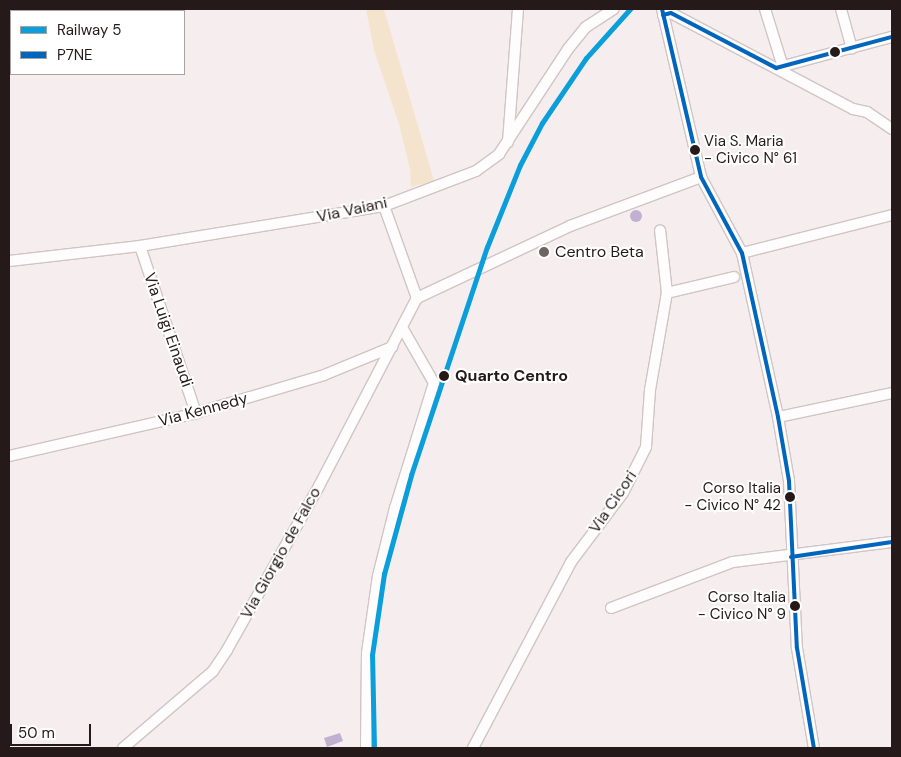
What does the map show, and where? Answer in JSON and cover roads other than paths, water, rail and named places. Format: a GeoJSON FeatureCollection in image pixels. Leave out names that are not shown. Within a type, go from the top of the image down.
{"type":"FeatureCollection","features":[{"type":"Feature","properties":{"kind":"street"},"geometry":{"type":"LineString","coordinates":[[508,143],[518,9]]}},
{"type":"Feature","properties":{"kind":"street","name":"Via Vaiani"},"geometry":{"type":"LineString","coordinates":[[9,261],[140,246],[384,206],[476,171],[494,159],[508,143],[568,49],[586,28],[614,9]]}},
{"type":"Feature","properties":{"kind":"street"},"geometry":{"type":"LineString","coordinates":[[765,9],[780,67]]}},
{"type":"Feature","properties":{"kind":"street"},"geometry":{"type":"LineString","coordinates":[[841,9],[852,49]]}},
{"type":"Feature","properties":{"kind":"street"},"geometry":{"type":"LineString","coordinates":[[668,11],[780,67],[853,109],[867,112],[892,129]]}},
{"type":"Feature","properties":{"kind":"street"},"geometry":{"type":"LineString","coordinates":[[668,11],[701,177],[742,253],[778,417],[788,482],[797,648],[814,748]]}},
{"type":"Feature","properties":{"kind":"street"},"geometry":{"type":"LineString","coordinates":[[780,67],[892,38]]}},
{"type":"Feature","properties":{"kind":"street"},"geometry":{"type":"LineString","coordinates":[[384,206],[417,298],[570,226],[701,177]]}},
{"type":"Feature","properties":{"kind":"street"},"geometry":{"type":"LineString","coordinates":[[742,253],[892,216]]}},
{"type":"Feature","properties":{"kind":"street","name":"Via Cicori"},"geometry":{"type":"LineString","coordinates":[[473,748],[571,562],[623,493],[646,447],[650,390],[666,294],[660,230]]}},
{"type":"Feature","properties":{"kind":"street","name":"Via Luigi Einaudi"},"geometry":{"type":"LineString","coordinates":[[140,246],[196,413]]}},
{"type":"Feature","properties":{"kind":"street"},"geometry":{"type":"LineString","coordinates":[[666,294],[734,277]]}},
{"type":"Feature","properties":{"kind":"street","name":"Via Giorgio de Falco"},"geometry":{"type":"LineString","coordinates":[[123,748],[213,672],[227,650],[403,329],[417,298]]}},
{"type":"Feature","properties":{"kind":"street"},"geometry":{"type":"LineString","coordinates":[[366,748],[367,653],[378,576],[395,508],[434,383],[403,329]]}},
{"type":"Feature","properties":{"kind":"street","name":"Via Kennedy"},"geometry":{"type":"LineString","coordinates":[[9,456],[196,413],[324,375],[392,347]]}},
{"type":"Feature","properties":{"kind":"street"},"geometry":{"type":"LineString","coordinates":[[778,417],[892,393]]}},
{"type":"Feature","properties":{"kind":"street"},"geometry":{"type":"LineString","coordinates":[[611,608],[733,562],[782,554],[791,557],[892,542]]}},
{"type":"Feature","properties":{"kind":"rail line","name":"5"},"geometry":{"type":"LineString","coordinates":[[374,748],[372,655],[384,574],[411,475],[487,247],[520,165],[542,123],[586,58],[630,9]]}},
{"type":"Feature","properties":{"kind":"place","name":"Via S. Maria - Civico N° 61"},"geometry":{"type":"Point","coordinates":[695,150]}},
{"type":"Feature","properties":{"kind":"place","name":"Centro Beta"},"geometry":{"type":"Point","coordinates":[544,252]}},
{"type":"Feature","properties":{"kind":"place","name":"Quarto Centro"},"geometry":{"type":"Point","coordinates":[444,376]}},
{"type":"Feature","properties":{"kind":"place","name":"Corso Italia - Civico N° 42"},"geometry":{"type":"Point","coordinates":[790,497]}},
{"type":"Feature","properties":{"kind":"place","name":"Corso Italia - Civico N° 9"},"geometry":{"type":"Point","coordinates":[795,606]}}]}
